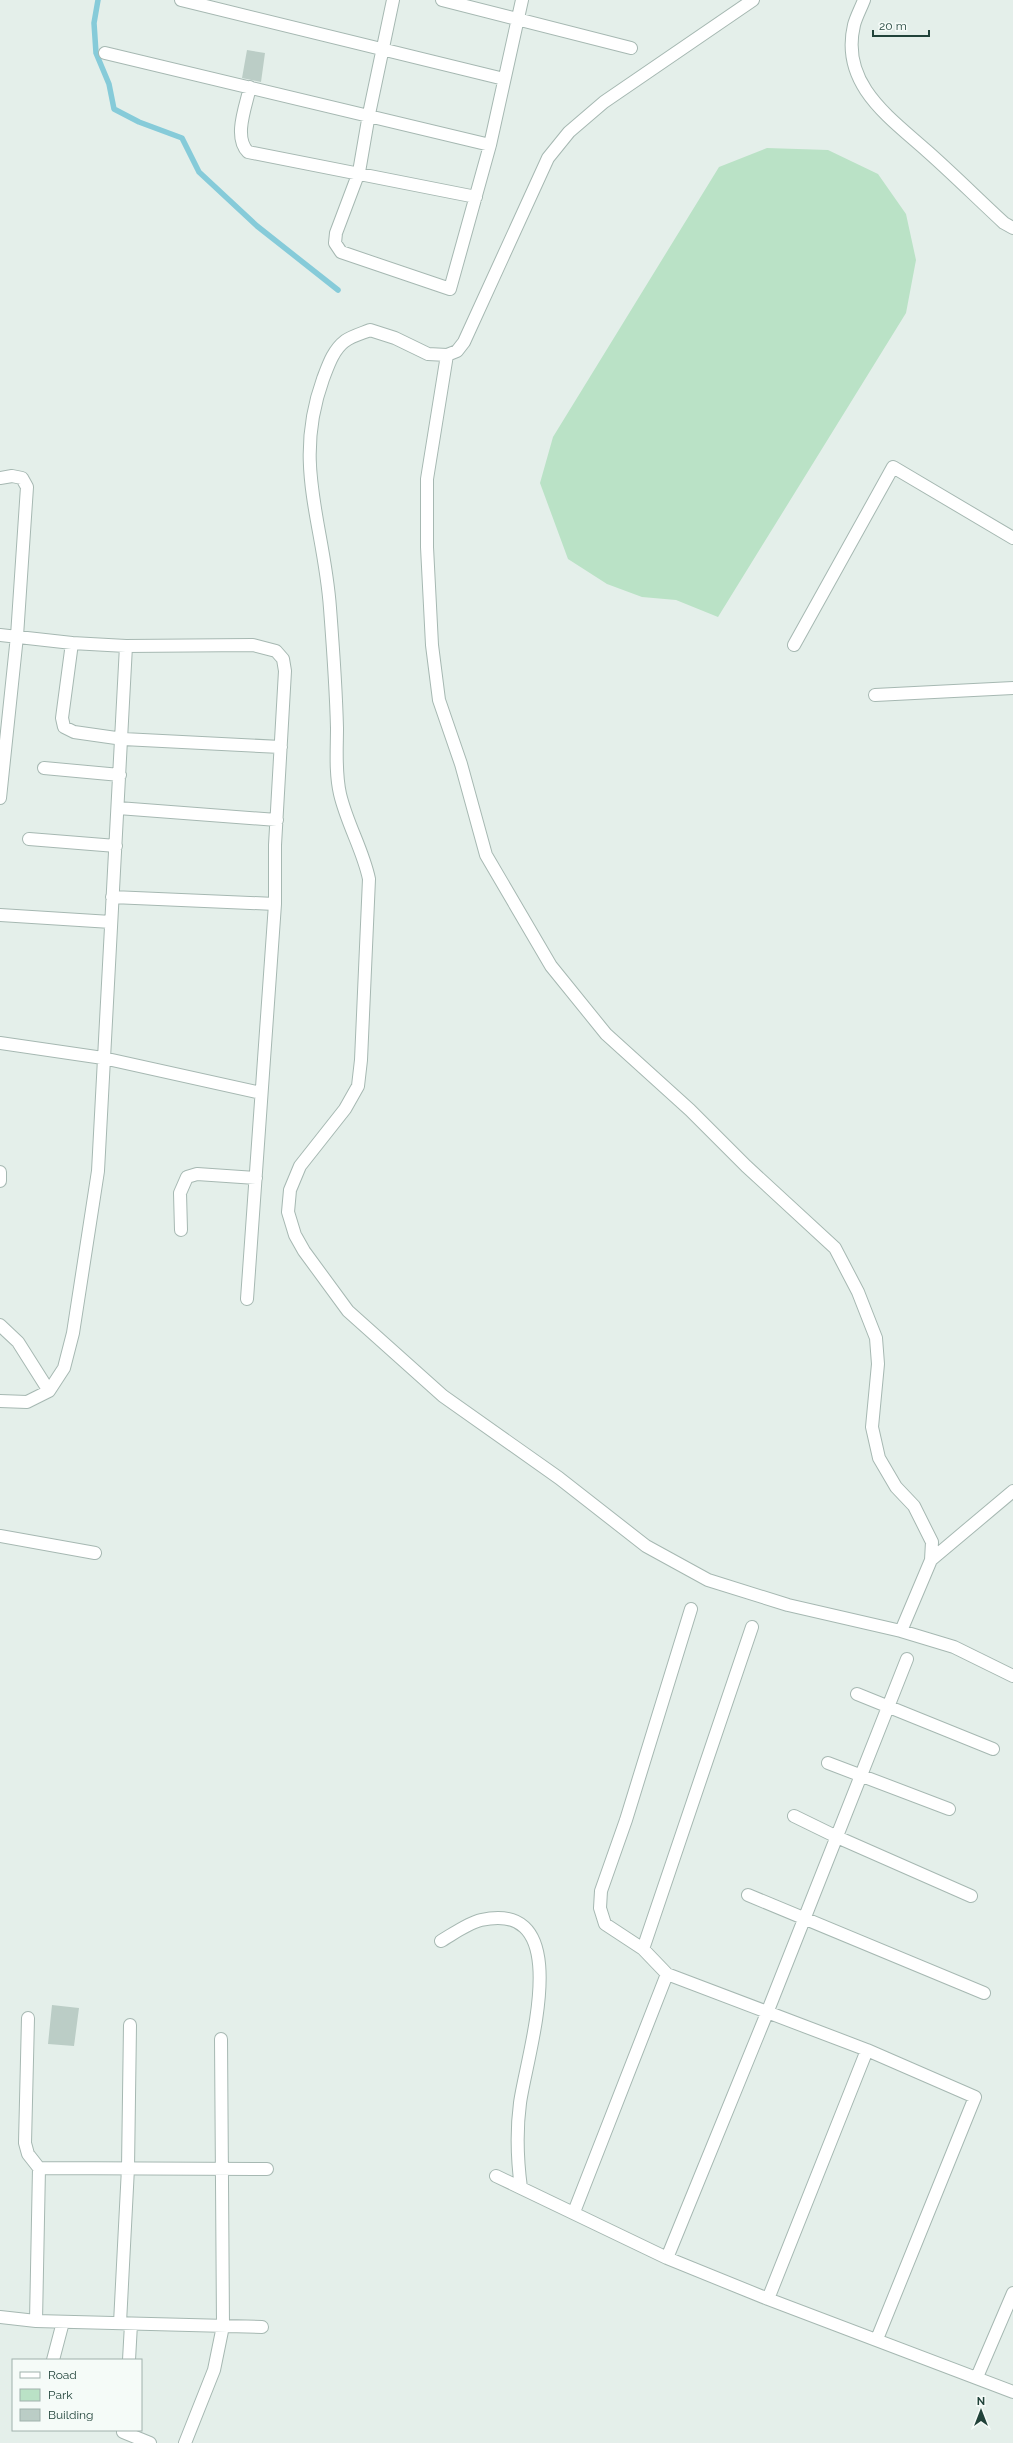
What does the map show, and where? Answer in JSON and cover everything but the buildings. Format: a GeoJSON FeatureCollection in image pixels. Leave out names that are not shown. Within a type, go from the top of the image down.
{"type":"FeatureCollection","features":[{"type":"Feature","properties":{"kind":"street"},"geometry":{"type":"LineString","coordinates":[[180,0],[504,79]]}},
{"type":"Feature","properties":{"kind":"street"},"geometry":{"type":"LineString","coordinates":[[393,0],[369,114],[359,172],[336,233],[335,243],[341,252],[450,289],[490,145],[522,0]]}},
{"type":"Feature","properties":{"kind":"street"},"geometry":{"type":"LineString","coordinates":[[442,0],[631,48]]}},
{"type":"Feature","properties":{"kind":"street"},"geometry":{"type":"LineString","coordinates":[[753,0],[604,102],[569,132],[548,158],[464,342],[457,351],[447,355],[428,354],[395,338],[370,330],[345,341],[330,359],[318,393],[311,422],[308,456],[311,495],[324,552],[330,606],[337,728],[336,764],[340,794],[349,822],[365,858],[369,879],[361,1060],[358,1086],[345,1109],[300,1166],[290,1190],[288,1212],[295,1235],[304,1251],[348,1311],[443,1396],[559,1478],[646,1546],[708,1580],[788,1605],[901,1631],[954,1648],[1013,1676]]}},
{"type":"Feature","properties":{"kind":"street"},"geometry":{"type":"LineString","coordinates":[[864,0],[854,25],[851,51],[862,86],[882,113],[927,151],[1004,223],[1013,228]]}},
{"type":"Feature","properties":{"kind":"street"},"geometry":{"type":"LineString","coordinates":[[104,53],[369,114],[490,145]]}},
{"type":"Feature","properties":{"kind":"street"},"geometry":{"type":"LineString","coordinates":[[250,87],[241,134],[242,146],[248,152],[359,172],[476,196]]}},
{"type":"Feature","properties":{"kind":"street"},"geometry":{"type":"LineString","coordinates":[[447,355],[428,479],[427,547],[432,645],[439,700],[461,764],[486,854],[551,966],[606,1034],[690,1110],[746,1166],[835,1248],[858,1292],[876,1338],[878,1364],[872,1426],[879,1458],[896,1487],[914,1506],[923,1520],[932,1542],[931,1560],[901,1631]]}},
{"type":"Feature","properties":{"kind":"street"},"geometry":{"type":"LineString","coordinates":[[794,645],[893,467],[1013,538]]}},
{"type":"Feature","properties":{"kind":"street"},"geometry":{"type":"LineString","coordinates":[[0,478],[12,476],[22,478],[27,487],[17,636],[4,707],[0,798]]}},
{"type":"Feature","properties":{"kind":"street"},"geometry":{"type":"LineString","coordinates":[[0,635],[72,643],[126,646],[253,645],[276,651],[282,659],[285,671],[277,820],[275,904],[247,1299]]}},
{"type":"Feature","properties":{"kind":"street"},"geometry":{"type":"LineString","coordinates":[[72,643],[62,718],[64,727],[74,732],[123,739],[281,747]]}},
{"type":"Feature","properties":{"kind":"street"},"geometry":{"type":"LineString","coordinates":[[0,1401],[27,1402],[49,1391],[64,1368],[73,1333],[98,1171],[112,897],[123,739],[126,646]]}},
{"type":"Feature","properties":{"kind":"street"},"geometry":{"type":"LineString","coordinates":[[875,695],[1013,688]]}},
{"type":"Feature","properties":{"kind":"street"},"geometry":{"type":"LineString","coordinates":[[44,768],[120,775]]}},
{"type":"Feature","properties":{"kind":"street"},"geometry":{"type":"LineString","coordinates":[[118,808],[277,820]]}},
{"type":"Feature","properties":{"kind":"street"},"geometry":{"type":"LineString","coordinates":[[29,839],[116,846]]}},
{"type":"Feature","properties":{"kind":"street"},"geometry":{"type":"LineString","coordinates":[[112,897],[275,904]]}},
{"type":"Feature","properties":{"kind":"street"},"geometry":{"type":"LineString","coordinates":[[0,915],[111,922]]}},
{"type":"Feature","properties":{"kind":"street"},"geometry":{"type":"LineString","coordinates":[[0,1043],[103,1058],[261,1093]]}},
{"type":"Feature","properties":{"kind":"street"},"geometry":{"type":"LineString","coordinates":[[0,1172],[0,1181]]}},
{"type":"Feature","properties":{"kind":"street"},"geometry":{"type":"LineString","coordinates":[[181,1230],[180,1193],[187,1177],[197,1174],[256,1178]]}},
{"type":"Feature","properties":{"kind":"street"},"geometry":{"type":"LineString","coordinates":[[0,1325],[18,1342],[49,1391]]}},
{"type":"Feature","properties":{"kind":"street"},"geometry":{"type":"LineString","coordinates":[[931,1560],[1013,1491]]}},
{"type":"Feature","properties":{"kind":"street"},"geometry":{"type":"LineString","coordinates":[[0,1536],[95,1553]]}},
{"type":"Feature","properties":{"kind":"street"},"geometry":{"type":"LineString","coordinates":[[691,1609],[626,1820],[601,1891],[600,1908],[605,1924],[643,1949],[667,1974],[867,2050],[975,2098],[877,2339]]}},
{"type":"Feature","properties":{"kind":"street"},"geometry":{"type":"LineString","coordinates":[[643,1949],[752,1627]]}},
{"type":"Feature","properties":{"kind":"street"},"geometry":{"type":"LineString","coordinates":[[667,2258],[767,2013],[887,1706],[907,1659]]}},
{"type":"Feature","properties":{"kind":"street"},"geometry":{"type":"LineString","coordinates":[[857,1694],[993,1749]]}},
{"type":"Feature","properties":{"kind":"street"},"geometry":{"type":"LineString","coordinates":[[828,1763],[949,1809]]}},
{"type":"Feature","properties":{"kind":"street"},"geometry":{"type":"LineString","coordinates":[[794,1816],[837,1837],[971,1896]]}},
{"type":"Feature","properties":{"kind":"street"},"geometry":{"type":"LineString","coordinates":[[748,1895],[984,1993]]}},
{"type":"Feature","properties":{"kind":"street"},"geometry":{"type":"LineString","coordinates":[[441,1941],[480,1920],[502,1917],[517,1921],[534,1938],[541,1964],[538,2005],[520,2103],[516,2148],[521,2188]]}},
{"type":"Feature","properties":{"kind":"street"},"geometry":{"type":"LineString","coordinates":[[574,2212],[667,1974]]}},
{"type":"Feature","properties":{"kind":"street"},"geometry":{"type":"LineString","coordinates":[[28,2018],[25,2143],[28,2154],[39,2168],[36,2321]]}},
{"type":"Feature","properties":{"kind":"street"},"geometry":{"type":"LineString","coordinates":[[129,2359],[126,2324],[130,2025]]}},
{"type":"Feature","properties":{"kind":"street"},"geometry":{"type":"LineString","coordinates":[[185,2443],[214,2370],[223,2326],[221,2039]]}},
{"type":"Feature","properties":{"kind":"street"},"geometry":{"type":"LineString","coordinates":[[768,2299],[867,2050]]}},
{"type":"Feature","properties":{"kind":"street"},"geometry":{"type":"LineString","coordinates":[[39,2168],[267,2169]]}},
{"type":"Feature","properties":{"kind":"street"},"geometry":{"type":"LineString","coordinates":[[496,2176],[574,2212],[667,2258],[768,2299],[877,2339],[1013,2392]]}},
{"type":"Feature","properties":{"kind":"street"},"geometry":{"type":"LineString","coordinates":[[977,2378],[1013,2293]]}},
{"type":"Feature","properties":{"kind":"street"},"geometry":{"type":"LineString","coordinates":[[0,2317],[36,2321],[262,2327]]}},
{"type":"Feature","properties":{"kind":"street"},"geometry":{"type":"LineString","coordinates":[[53,2359],[63,2322]]}},
{"type":"Feature","properties":{"kind":"street"},"geometry":{"type":"LineString","coordinates":[[123,2432],[150,2443]]}},
{"type":"Feature","properties":{"kind":"green space"},"geometry":{"type":"Polygon","coordinates":[[[767,148],[828,150],[878,174],[906,214],[916,260],[906,313],[718,617],[676,600],[642,597],[607,584],[568,559],[540,483],[553,437],[719,167],[767,148]]]}},
{"type":"Feature","properties":{"kind":"waterway"},"geometry":{"type":"LineString","coordinates":[[98,0],[94,23],[96,53],[109,84],[114,109],[139,122],[182,138],[199,172],[257,226],[338,290]]}}]}
